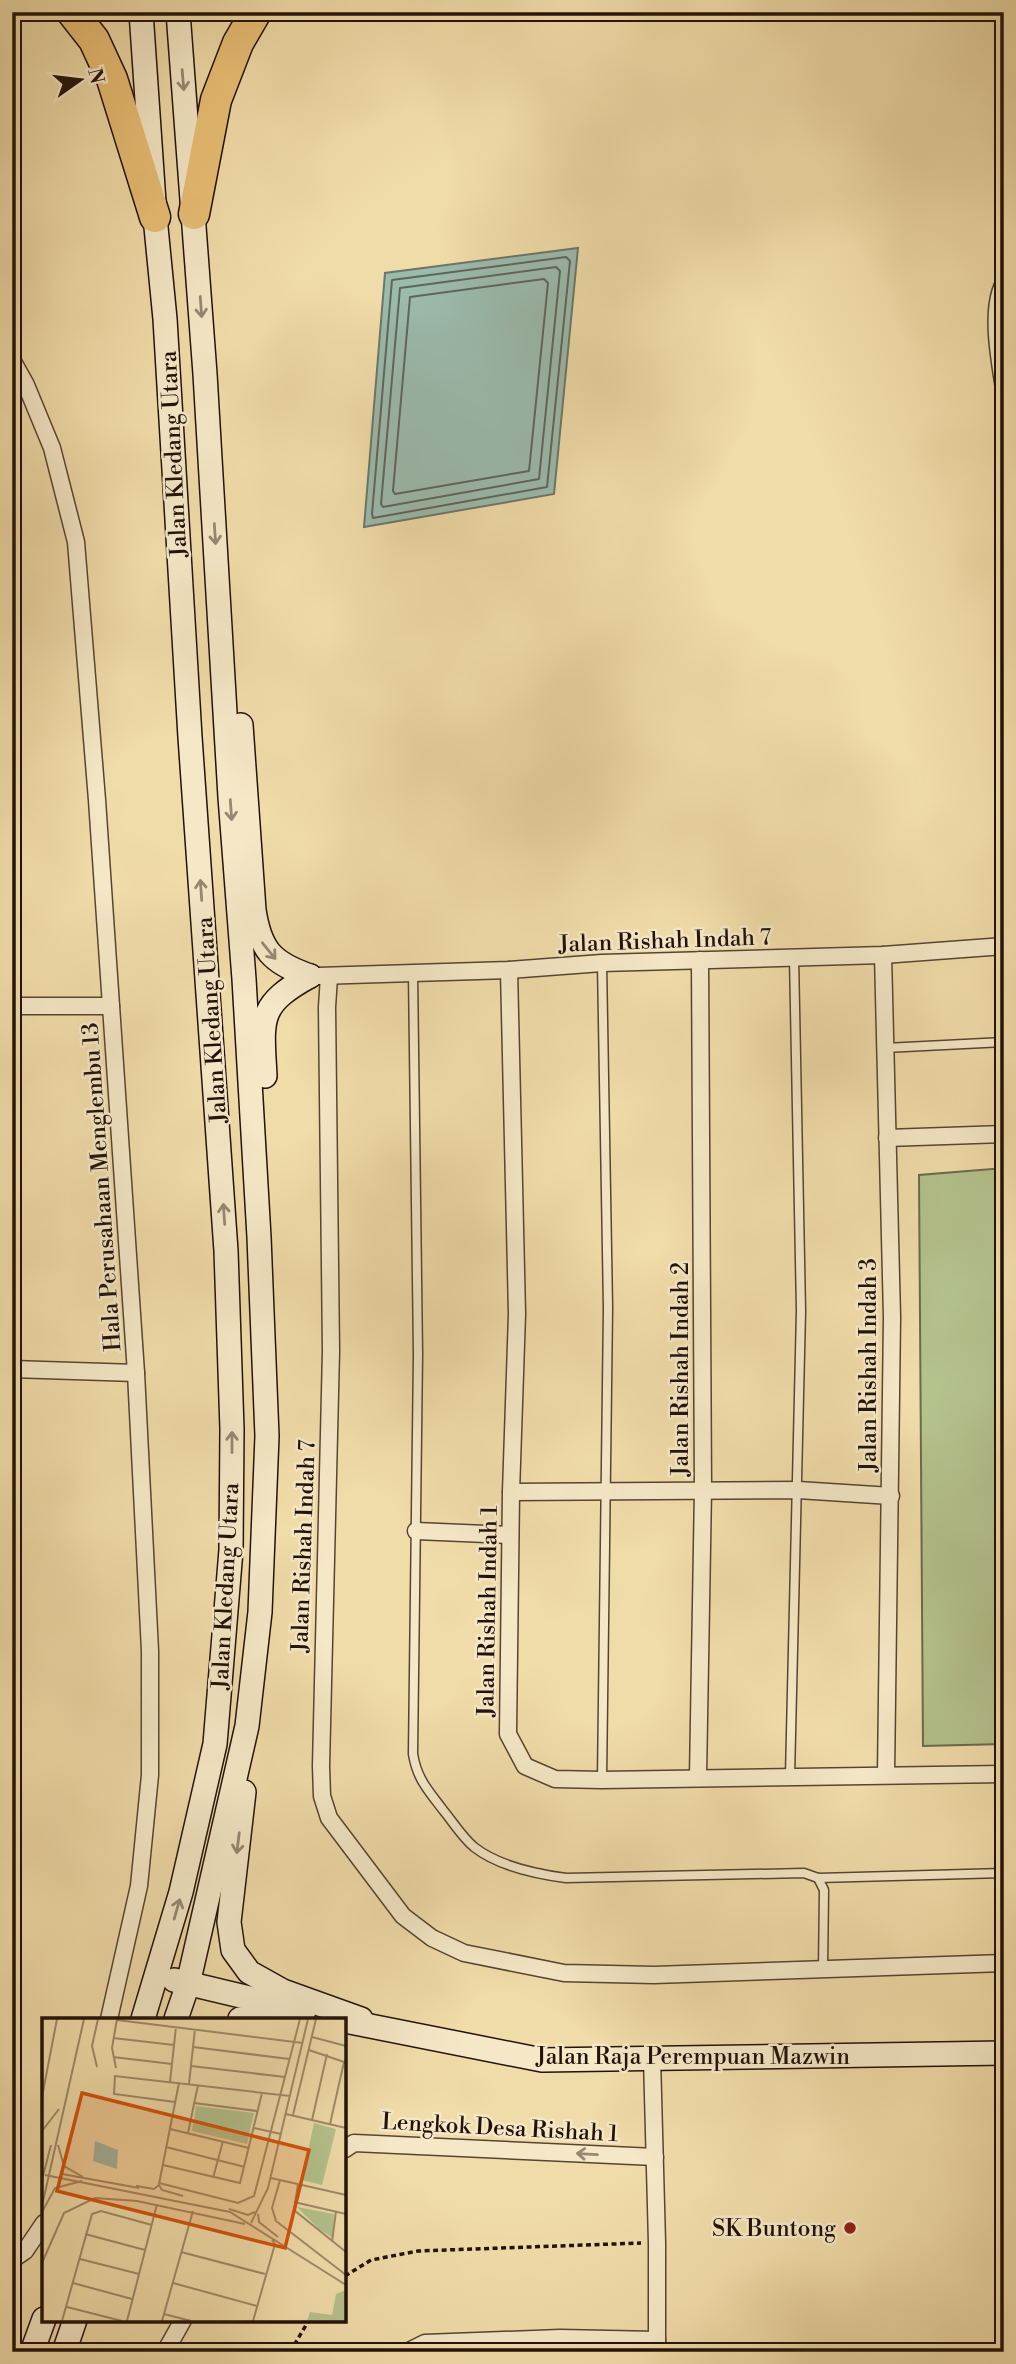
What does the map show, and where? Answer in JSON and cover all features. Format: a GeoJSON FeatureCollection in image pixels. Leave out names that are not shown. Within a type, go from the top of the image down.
{"type":"FeatureCollection","features":[{"type":"Feature","properties":{"kind":"highway"},"geometry":{"type":"LineString","coordinates":[[72,12],[94,40],[112,79],[155,217]]}},
{"type":"Feature","properties":{"kind":"highway"},"geometry":{"type":"LineString","coordinates":[[194,214],[216,100],[238,43],[256,12]]}},
{"type":"Feature","properties":{"kind":"main road","name":"Jalan Kledang Utara"},"geometry":{"type":"LineString","coordinates":[[141,12],[165,319],[190,737],[226,1251],[232,1429],[231,1550],[215,1744],[181,1892],[143,2018]]}},
{"type":"Feature","properties":{"kind":"main road","name":"Jalan Kledang Utara"},"geometry":{"type":"LineString","coordinates":[[176,2018],[188,1984],[247,1726],[260,1612],[267,1436],[259,1237],[221,619],[178,12]]}},
{"type":"Feature","properties":{"kind":"main road"},"geometry":{"type":"LineString","coordinates":[[221,619],[232,664],[241,723],[254,910],[260,937],[271,957],[293,970],[319,976]]}},
{"type":"Feature","properties":{"kind":"main road"},"geometry":{"type":"LineString","coordinates":[[259,1237],[266,1210],[269,1146],[264,1026],[267,1012],[275,999],[286,989],[319,976]]}},
{"type":"Feature","properties":{"kind":"main road"},"geometry":{"type":"LineString","coordinates":[[247,1726],[244,1793],[229,1922],[233,1950],[249,1972],[283,1991],[397,2033]]}},
{"type":"Feature","properties":{"kind":"main road"},"geometry":{"type":"LineString","coordinates":[[157,1975],[335,2018]]}},
{"type":"Feature","properties":{"kind":"main road","name":"Jalan Raja Perempuan Mazwin"},"geometry":{"type":"LineString","coordinates":[[346,2021],[542,2060],[1004,2053]]}},
{"type":"Feature","properties":{"kind":"main road"},"geometry":{"type":"LineString","coordinates":[[346,2027],[397,2033]]}},
{"type":"Feature","properties":{"kind":"main road"},"geometry":{"type":"LineString","coordinates":[[32,2352],[43,2322]]}},
{"type":"Feature","properties":{"kind":"main road"},"geometry":{"type":"LineString","coordinates":[[64,2352],[74,2322]]}},
{"type":"Feature","properties":{"kind":"street","name":"Hala Perusahaan Menglembu 13"},"geometry":{"type":"LineString","coordinates":[[12,360],[26,385],[52,448],[76,542],[136,1373],[150,1651],[150,1775],[139,1886],[109,2018]]}},
{"type":"Feature","properties":{"kind":"street","name":"Jalan Rishah Indah 7"},"geometry":{"type":"LineString","coordinates":[[1004,946],[883,955],[602,963],[509,970],[319,976],[327,1007],[331,1351],[323,1619],[322,1796],[329,1818],[403,1916],[432,1938],[464,1954],[564,1973],[654,1975],[1004,1964]]}},
{"type":"Feature","properties":{"kind":"street","name":"Jalan Rishah Indah 3"},"geometry":{"type":"LineString","coordinates":[[883,955],[892,1317],[886,1775]]}},
{"type":"Feature","properties":{"kind":"street","name":"Jalan Rishah Indah 2"},"geometry":{"type":"LineString","coordinates":[[698,1777],[703,1489],[700,960]]}},
{"type":"Feature","properties":{"kind":"street","name":"Jalan Rishah Indah 1"},"geometry":{"type":"LineString","coordinates":[[509,970],[517,1314],[510,1535],[508,1734],[525,1766],[555,1779],[602,1780],[1004,1774]]}},
{"type":"Feature","properties":{"kind":"street"},"geometry":{"type":"LineString","coordinates":[[12,1006],[111,1006]]}},
{"type":"Feature","properties":{"kind":"street"},"geometry":{"type":"LineString","coordinates":[[887,1138],[1004,1134]]}},
{"type":"Feature","properties":{"kind":"street"},"geometry":{"type":"LineString","coordinates":[[12,1369],[136,1373]]}},
{"type":"Feature","properties":{"kind":"street"},"geometry":{"type":"LineString","coordinates":[[511,1492],[798,1490],[891,1496]]}},
{"type":"Feature","properties":{"kind":"street"},"geometry":{"type":"LineString","coordinates":[[416,1531],[510,1535]]}},
{"type":"Feature","properties":{"kind":"street"},"geometry":{"type":"LineString","coordinates":[[407,2352],[425,2343],[469,2347],[657,2346],[652,2058]]}},
{"type":"Feature","properties":{"kind":"street","name":"Lengkok Desa Rishah 1"},"geometry":{"type":"LineString","coordinates":[[346,2148],[354,2143],[655,2157]]}},
{"type":"Feature","properties":{"kind":"street"},"geometry":{"type":"LineString","coordinates":[[12,2260],[25,2251],[42,2226]]}},
{"type":"Feature","properties":{"kind":"street"},"geometry":{"type":"LineString","coordinates":[[165,2352],[182,2322]]}},
{"type":"Feature","properties":{"kind":"lane"},"geometry":{"type":"LineString","coordinates":[[1004,276],[994,296],[993,330],[1004,413]]}},
{"type":"Feature","properties":{"kind":"lane"},"geometry":{"type":"LineString","coordinates":[[790,1776],[801,1311],[794,957]]}},
{"type":"Feature","properties":{"kind":"lane"},"geometry":{"type":"LineString","coordinates":[[602,963],[608,1308],[602,1780]]}},
{"type":"Feature","properties":{"kind":"lane"},"geometry":{"type":"LineString","coordinates":[[413,973],[418,1354],[413,1754],[416,1772],[424,1785],[472,1845],[504,1863],[547,1876],[566,1878],[804,1873],[818,1878],[1004,1873]]}},
{"type":"Feature","properties":{"kind":"lane"},"geometry":{"type":"LineString","coordinates":[[884,1048],[1004,1042]]}},
{"type":"Feature","properties":{"kind":"lane"},"geometry":{"type":"LineString","coordinates":[[818,1878],[824,1890],[823,1970]]}},
{"type":"Feature","properties":{"kind":"path"},"geometry":{"type":"LineString","coordinates":[[346,2275],[371,2260],[418,2251],[657,2243]]}},
{"type":"Feature","properties":{"kind":"path"},"geometry":{"type":"LineString","coordinates":[[290,2352],[308,2322]]}},
{"type":"Feature","properties":{"kind":"green space"},"geometry":{"type":"Polygon","coordinates":[[[1004,1168],[1004,1744],[923,1746],[919,1175],[1004,1168]]]}},
{"type":"Feature","properties":{"kind":"water"},"geometry":{"type":"Polygon","coordinates":[[[578,248],[554,494],[364,527],[385,273],[578,248]]]}},
{"type":"Feature","properties":{"kind":"place","name":"SK Buntong"},"geometry":{"type":"Point","coordinates":[850,2228]}}]}
